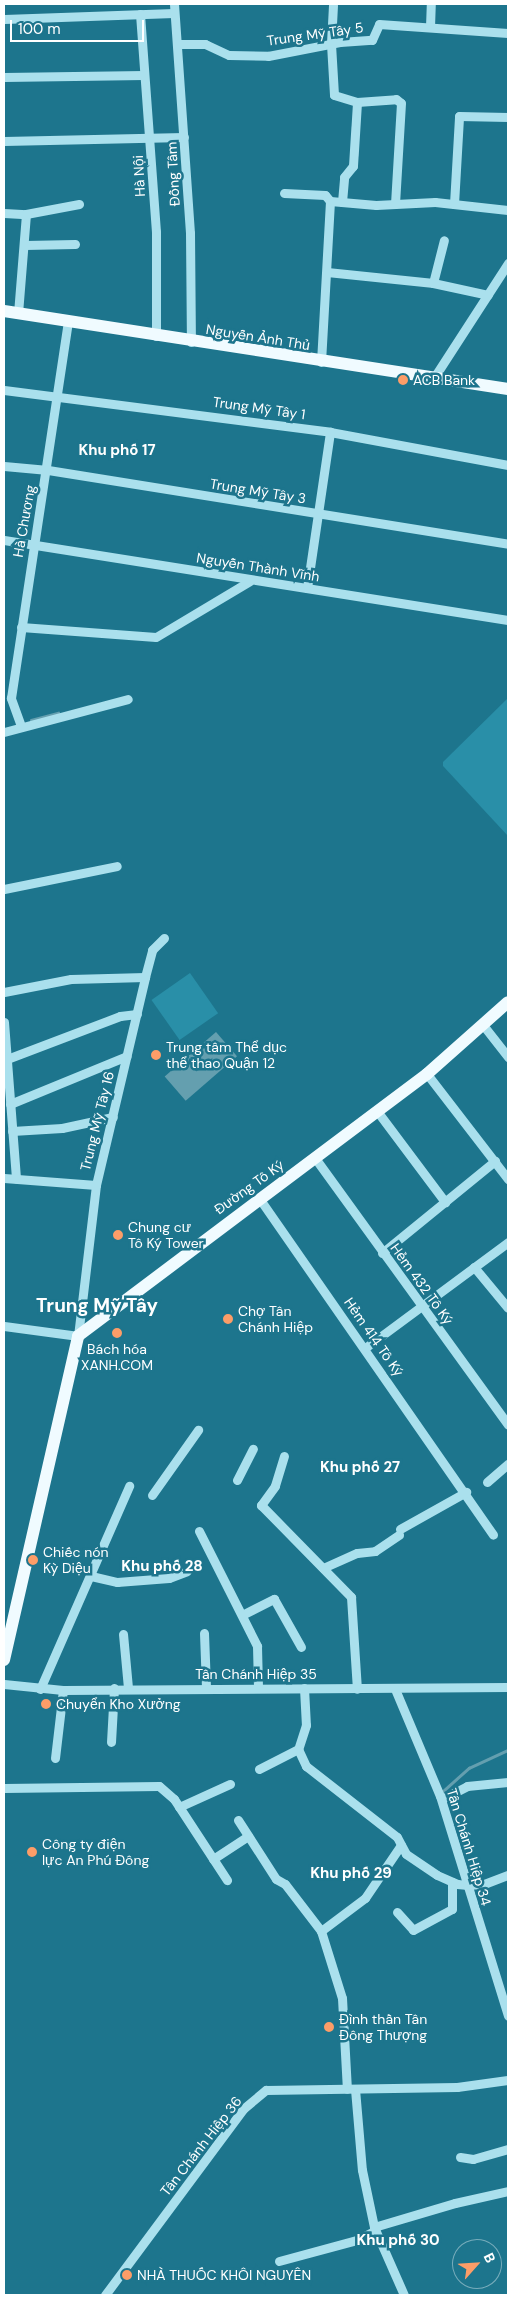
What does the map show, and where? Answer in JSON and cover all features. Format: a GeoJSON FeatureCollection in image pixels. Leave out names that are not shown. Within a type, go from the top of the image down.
{"type":"FeatureCollection","features":[{"type":"Feature","properties":{"kind":"main road","name":"Nguyễn Ảnh Thủ"},"geometry":{"type":"LineString","coordinates":[[4,311],[68,320],[191,342],[321,362],[435,376],[508,389]]}},
{"type":"Feature","properties":{"kind":"main road","name":"Đường Tô Ký"},"geometry":{"type":"LineString","coordinates":[[78,1336],[259,1198],[427,1074],[508,1002]]}},
{"type":"Feature","properties":{"kind":"main road"},"geometry":{"type":"LineString","coordinates":[[4,1660],[78,1336]]}},
{"type":"Feature","properties":{"kind":"street"},"geometry":{"type":"LineString","coordinates":[[430,27],[431,4]]}},
{"type":"Feature","properties":{"kind":"street"},"geometry":{"type":"LineString","coordinates":[[333,5],[331,44],[334,95],[357,102],[396,99],[401,103],[395,204]]}},
{"type":"Feature","properties":{"kind":"street"},"geometry":{"type":"LineString","coordinates":[[4,19],[140,14],[174,8]]}},
{"type":"Feature","properties":{"kind":"street","name":"Đồng Tâm"},"geometry":{"type":"LineString","coordinates":[[174,8],[192,263],[191,342]]}},
{"type":"Feature","properties":{"kind":"street","name":"Hà Nội"},"geometry":{"type":"LineString","coordinates":[[140,14],[151,136],[156,232],[156,336]]}},
{"type":"Feature","properties":{"kind":"street","name":"Trung Mỹ Tây 5"},"geometry":{"type":"LineString","coordinates":[[178,44],[204,44],[229,55],[258,56],[331,44],[372,40],[379,24],[508,32]]}},
{"type":"Feature","properties":{"kind":"street"},"geometry":{"type":"LineString","coordinates":[[4,77],[144,75]]}},
{"type":"Feature","properties":{"kind":"street"},"geometry":{"type":"LineString","coordinates":[[342,202],[344,177],[353,166],[357,102]]}},
{"type":"Feature","properties":{"kind":"street"},"geometry":{"type":"LineString","coordinates":[[454,204],[459,116],[508,116]]}},
{"type":"Feature","properties":{"kind":"street"},"geometry":{"type":"LineString","coordinates":[[4,141],[151,136],[184,137]]}},
{"type":"Feature","properties":{"kind":"street"},"geometry":{"type":"LineString","coordinates":[[284,193],[326,194],[330,201],[321,362]]}},
{"type":"Feature","properties":{"kind":"street"},"geometry":{"type":"LineString","coordinates":[[330,201],[454,204],[508,210]]}},
{"type":"Feature","properties":{"kind":"street"},"geometry":{"type":"LineString","coordinates":[[4,213],[26,214],[79,204]]}},
{"type":"Feature","properties":{"kind":"street"},"geometry":{"type":"LineString","coordinates":[[18,313],[25,245],[26,214]]}},
{"type":"Feature","properties":{"kind":"street"},"geometry":{"type":"LineString","coordinates":[[433,283],[444,240]]}},
{"type":"Feature","properties":{"kind":"street"},"geometry":{"type":"LineString","coordinates":[[25,245],[75,244]]}},
{"type":"Feature","properties":{"kind":"street"},"geometry":{"type":"LineString","coordinates":[[435,376],[508,262]]}},
{"type":"Feature","properties":{"kind":"street"},"geometry":{"type":"LineString","coordinates":[[327,272],[433,283],[488,295]]}},
{"type":"Feature","properties":{"kind":"street","name":"Hà Chương"},"geometry":{"type":"LineString","coordinates":[[21,726],[7,700],[21,626],[33,545],[48,470],[68,320]]}},
{"type":"Feature","properties":{"kind":"street","name":"Trung Mỹ Tây 1"},"geometry":{"type":"LineString","coordinates":[[4,390],[59,395],[330,432],[508,465]]}},
{"type":"Feature","properties":{"kind":"street"},"geometry":{"type":"LineString","coordinates":[[307,588],[330,432]]}},
{"type":"Feature","properties":{"kind":"street","name":"Trung Mỹ Tây 3"},"geometry":{"type":"LineString","coordinates":[[4,466],[48,470],[508,544]]}},
{"type":"Feature","properties":{"kind":"street","name":"Nguyễn Thành Vĩnh"},"geometry":{"type":"LineString","coordinates":[[4,540],[250,581],[307,588],[508,620]]}},
{"type":"Feature","properties":{"kind":"street"},"geometry":{"type":"LineString","coordinates":[[21,626],[156,637],[166,634],[250,581]]}},
{"type":"Feature","properties":{"kind":"street"},"geometry":{"type":"LineString","coordinates":[[4,732],[128,699]]}},
{"type":"Feature","properties":{"kind":"street"},"geometry":{"type":"LineString","coordinates":[[4,890],[117,866]]}},
{"type":"Feature","properties":{"kind":"street","name":"Trung Mỹ Tây 16"},"geometry":{"type":"LineString","coordinates":[[78,1336],[78,1317],[96,1185],[152,950],[164,938]]}},
{"type":"Feature","properties":{"kind":"street"},"geometry":{"type":"LineString","coordinates":[[4,992],[71,979],[145,977]]}},
{"type":"Feature","properties":{"kind":"street"},"geometry":{"type":"LineString","coordinates":[[6,1054],[120,1016],[137,1014]]}},
{"type":"Feature","properties":{"kind":"street"},"geometry":{"type":"LineString","coordinates":[[4,1022],[16,1179]]}},
{"type":"Feature","properties":{"kind":"street"},"geometry":{"type":"LineString","coordinates":[[483,1024],[508,1057]]}},
{"type":"Feature","properties":{"kind":"street"},"geometry":{"type":"LineString","coordinates":[[10,1104],[127,1056]]}},
{"type":"Feature","properties":{"kind":"street"},"geometry":{"type":"LineString","coordinates":[[427,1074],[508,1179]]}},
{"type":"Feature","properties":{"kind":"street"},"geometry":{"type":"LineString","coordinates":[[377,1111],[445,1202]]}},
{"type":"Feature","properties":{"kind":"street"},"geometry":{"type":"LineString","coordinates":[[12,1131],[62,1128],[113,1116]]}},
{"type":"Feature","properties":{"kind":"street","name":"Hẻm 432 Tô Ký"},"geometry":{"type":"LineString","coordinates":[[315,1158],[420,1306],[508,1425]]}},
{"type":"Feature","properties":{"kind":"street"},"geometry":{"type":"LineString","coordinates":[[382,1253],[495,1161]]}},
{"type":"Feature","properties":{"kind":"street"},"geometry":{"type":"LineString","coordinates":[[4,1178],[96,1185]]}},
{"type":"Feature","properties":{"kind":"street","name":"Hẻm 414 Tô Ký"},"geometry":{"type":"LineString","coordinates":[[259,1198],[466,1492],[493,1535]]}},
{"type":"Feature","properties":{"kind":"street"},"geometry":{"type":"LineString","coordinates":[[365,1348],[508,1242]]}},
{"type":"Feature","properties":{"kind":"street"},"geometry":{"type":"LineString","coordinates":[[474,1267],[508,1308]]}},
{"type":"Feature","properties":{"kind":"street"},"geometry":{"type":"LineString","coordinates":[[4,1326],[78,1336]]}},
{"type":"Feature","properties":{"kind":"street"},"geometry":{"type":"LineString","coordinates":[[152,1494],[198,1430]]}},
{"type":"Feature","properties":{"kind":"street"},"geometry":{"type":"LineString","coordinates":[[237,1480],[253,1449]]}},
{"type":"Feature","properties":{"kind":"street"},"geometry":{"type":"LineString","coordinates":[[284,1456],[275,1486],[260,1504],[323,1568],[352,1601],[357,1689]]}},
{"type":"Feature","properties":{"kind":"street"},"geometry":{"type":"LineString","coordinates":[[487,1482],[508,1464]]}},
{"type":"Feature","properties":{"kind":"street"},"geometry":{"type":"LineString","coordinates":[[40,1689],[129,1486]]}},
{"type":"Feature","properties":{"kind":"street"},"geometry":{"type":"LineString","coordinates":[[323,1568],[357,1553],[375,1551],[399,1532],[466,1492]]}},
{"type":"Feature","properties":{"kind":"street"},"geometry":{"type":"LineString","coordinates":[[199,1531],[257,1646],[258,1687]]}},
{"type":"Feature","properties":{"kind":"street"},"geometry":{"type":"LineString","coordinates":[[91,1576],[117,1582],[169,1578],[187,1571]]}},
{"type":"Feature","properties":{"kind":"street"},"geometry":{"type":"LineString","coordinates":[[242,1615],[274,1599],[301,1647]]}},
{"type":"Feature","properties":{"kind":"street"},"geometry":{"type":"LineString","coordinates":[[204,1633],[206,1688]]}},
{"type":"Feature","properties":{"kind":"street"},"geometry":{"type":"LineString","coordinates":[[123,1634],[128,1688]]}},
{"type":"Feature","properties":{"kind":"street","name":"Tân Chánh Hiệp 35"},"geometry":{"type":"LineString","coordinates":[[4,1684],[63,1690],[258,1687],[357,1689],[508,1687]]}},
{"type":"Feature","properties":{"kind":"street"},"geometry":{"type":"LineString","coordinates":[[111,1742],[114,1688]]}},
{"type":"Feature","properties":{"kind":"street"},"geometry":{"type":"LineString","coordinates":[[304,1688],[306,1725],[298,1749],[306,1766],[397,1837],[406,1854],[452,1882],[468,1886],[484,1884],[508,1875]]}},
{"type":"Feature","properties":{"kind":"street","name":"Tân Chánh Hiệp 34"},"geometry":{"type":"LineString","coordinates":[[395,1689],[442,1799],[508,2016]]}},
{"type":"Feature","properties":{"kind":"street"},"geometry":{"type":"LineString","coordinates":[[55,1758],[63,1690]]}},
{"type":"Feature","properties":{"kind":"street"},"geometry":{"type":"LineString","coordinates":[[259,1769],[298,1749]]}},
{"type":"Feature","properties":{"kind":"street"},"geometry":{"type":"LineString","coordinates":[[442,1799],[467,1786],[508,1782]]}},
{"type":"Feature","properties":{"kind":"street"},"geometry":{"type":"LineString","coordinates":[[4,1788],[152,1784],[169,1792],[227,1880]]}},
{"type":"Feature","properties":{"kind":"street"},"geometry":{"type":"LineString","coordinates":[[179,1807],[230,1784]]}},
{"type":"Feature","properties":{"kind":"street"},"geometry":{"type":"LineString","coordinates":[[238,1820],[276,1879],[285,1884],[321,1931],[342,1998],[351,2089],[362,2170],[375,2229],[404,2295]]}},
{"type":"Feature","properties":{"kind":"street"},"geometry":{"type":"LineString","coordinates":[[213,1859],[248,1836]]}},
{"type":"Feature","properties":{"kind":"street"},"geometry":{"type":"LineString","coordinates":[[321,1931],[365,1898],[401,1845]]}},
{"type":"Feature","properties":{"kind":"street"},"geometry":{"type":"LineString","coordinates":[[397,1912],[413,1930],[437,1918],[452,1909],[452,1882]]}},
{"type":"Feature","properties":{"kind":"street","name":"Tân Chánh Hiệp 36"},"geometry":{"type":"LineString","coordinates":[[104,2295],[243,2109],[266,2090],[457,2087],[508,2080]]}},
{"type":"Feature","properties":{"kind":"street"},"geometry":{"type":"LineString","coordinates":[[460,2157],[473,2159],[508,2149]]}},
{"type":"Feature","properties":{"kind":"street"},"geometry":{"type":"LineString","coordinates":[[279,2261],[357,2240],[375,2229],[455,2203],[508,2191]]}},
{"type":"Feature","properties":{"kind":"shaded area"},"geometry":{"type":"Polygon","coordinates":[[[508,698],[508,836],[443,766],[443,762],[508,698]]]}},
{"type":"Feature","properties":{"kind":"shaded area"},"geometry":{"type":"Polygon","coordinates":[[[190,973],[218,1013],[180,1040],[151,1000],[190,973]]]}},
{"type":"Feature","properties":{"kind":"shaded area"},"geometry":{"type":"Polygon","coordinates":[[[216,1032],[237,1056],[186,1101],[165,1077],[216,1032]]]}},
{"type":"Feature","properties":{"kind":"waterway"},"geometry":{"type":"LineString","coordinates":[[31,720],[58,713]]}},
{"type":"Feature","properties":{"kind":"waterway"},"geometry":{"type":"LineString","coordinates":[[442,1792],[469,1768],[508,1750]]}},
{"type":"Feature","properties":{"kind":"place","name":"ACB Bank"},"geometry":{"type":"Point","coordinates":[403,380]}},
{"type":"Feature","properties":{"kind":"place","name":"Trung tâm Thể dục thể thao Quận 12"},"geometry":{"type":"Point","coordinates":[156,1055]}},
{"type":"Feature","properties":{"kind":"place","name":"Chung cư Tô Ký Tower"},"geometry":{"type":"Point","coordinates":[118,1235]}},
{"type":"Feature","properties":{"kind":"place","name":"Chợ Tân Chánh Hiệp"},"geometry":{"type":"Point","coordinates":[228,1319]}},
{"type":"Feature","properties":{"kind":"place","name":"Bách hóa XANH.COM"},"geometry":{"type":"Point","coordinates":[117,1333]}},
{"type":"Feature","properties":{"kind":"place","name":"Chiếc nón Kỳ Diệu"},"geometry":{"type":"Point","coordinates":[33,1560]}},
{"type":"Feature","properties":{"kind":"place","name":"Chuyển Kho Xưởng"},"geometry":{"type":"Point","coordinates":[46,1704]}},
{"type":"Feature","properties":{"kind":"place","name":"Công ty điện lực An Phú Đông"},"geometry":{"type":"Point","coordinates":[32,1852]}},
{"type":"Feature","properties":{"kind":"place","name":"Đình thần Tân Đông Thượng"},"geometry":{"type":"Point","coordinates":[329,2027]}},
{"type":"Feature","properties":{"kind":"place","name":"NHÀ THUỐC KHÔI NGUYÊN"},"geometry":{"type":"Point","coordinates":[127,2275]}},
{"type":"Feature","properties":{"kind":"district","name":"Khu phố 17"},"geometry":{"type":"Point","coordinates":[117,451]}},
{"type":"Feature","properties":{"kind":"district","name":"Trung Mỹ Tây"},"geometry":{"type":"Point","coordinates":[97,1306]}},
{"type":"Feature","properties":{"kind":"district","name":"Khu phố 27"},"geometry":{"type":"Point","coordinates":[360,1468]}},
{"type":"Feature","properties":{"kind":"district","name":"Khu phố 28"},"geometry":{"type":"Point","coordinates":[162,1567]}},
{"type":"Feature","properties":{"kind":"district","name":"Khu phố 29"},"geometry":{"type":"Point","coordinates":[351,1874]}},
{"type":"Feature","properties":{"kind":"district","name":"Khu phố 30"},"geometry":{"type":"Point","coordinates":[398,2241]}}]}
